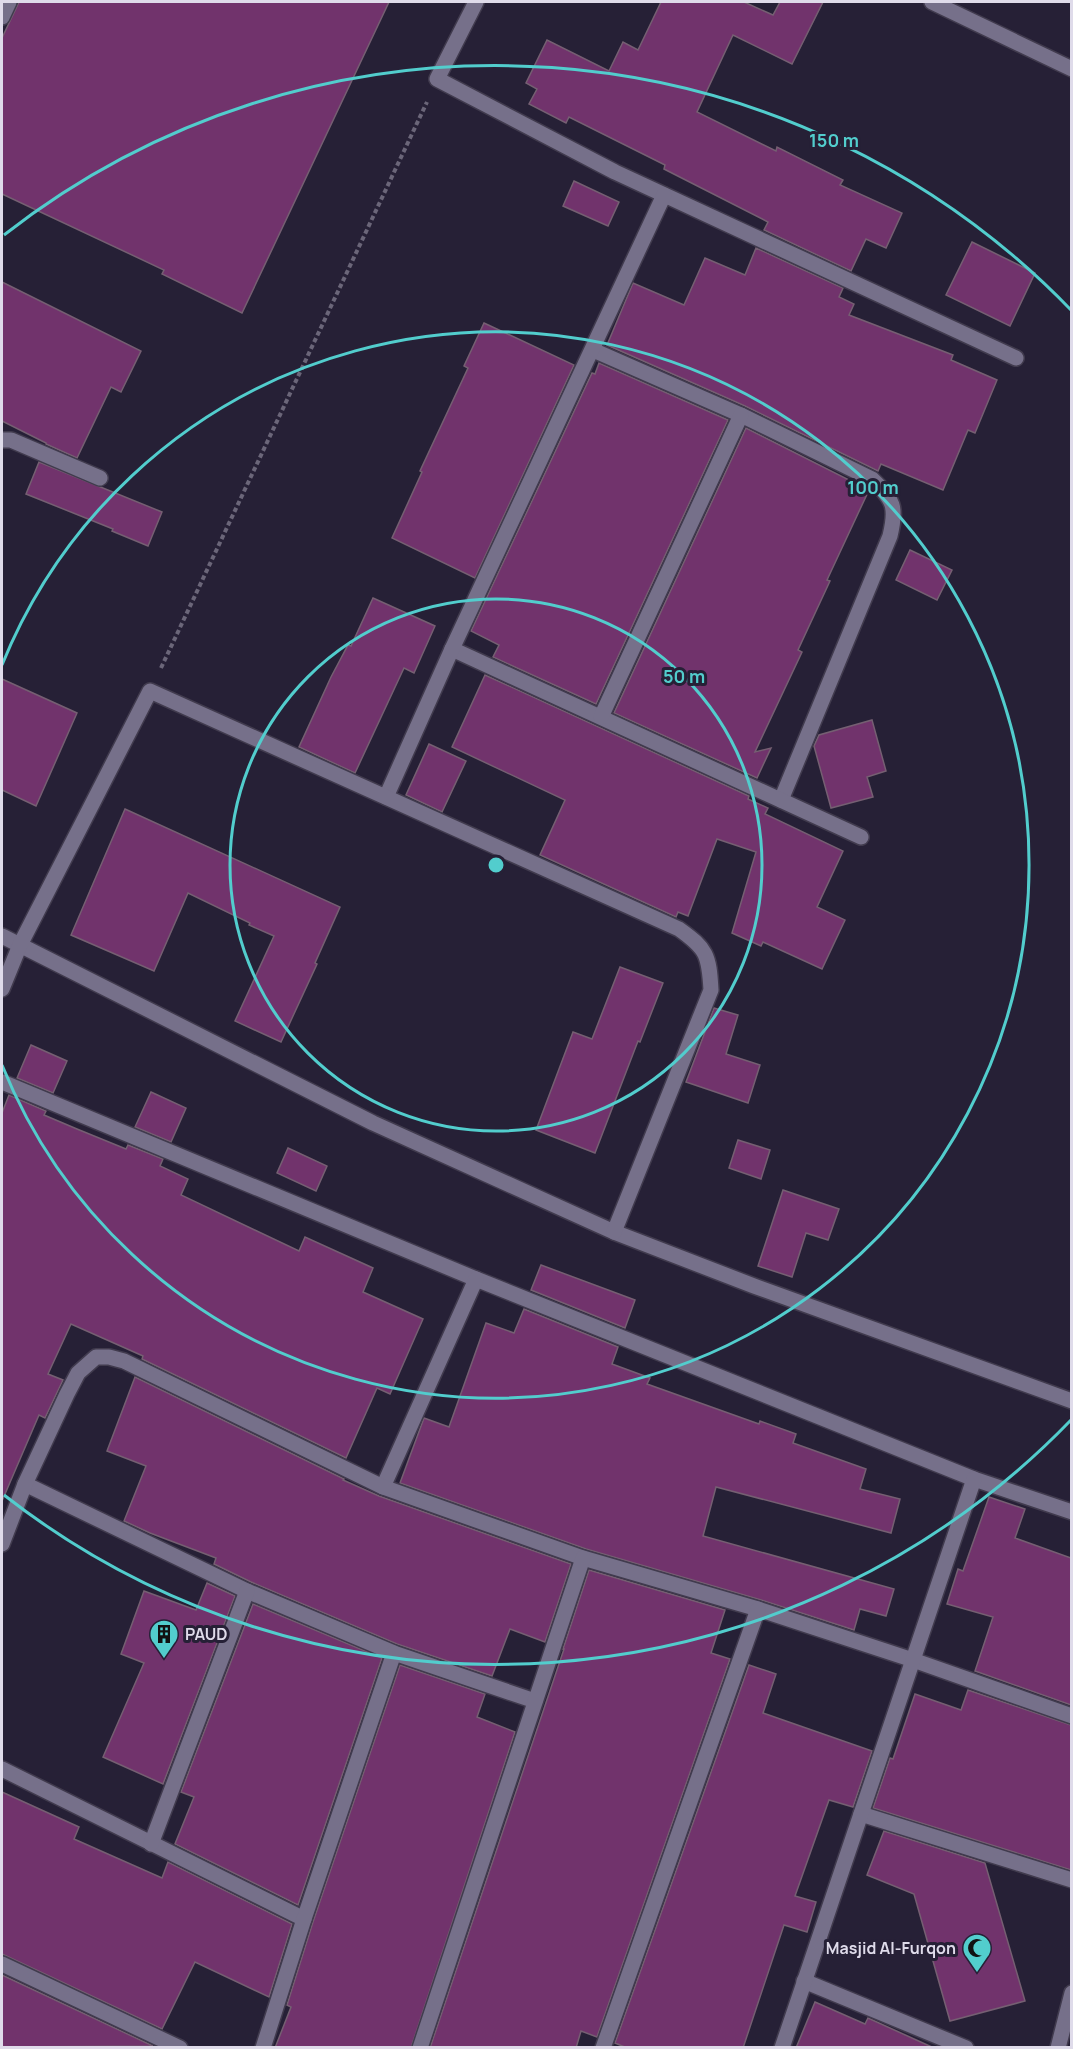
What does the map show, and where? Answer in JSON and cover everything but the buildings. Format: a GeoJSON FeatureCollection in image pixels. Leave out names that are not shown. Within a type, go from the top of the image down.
{"type":"FeatureCollection","features":[{"type":"Feature","properties":{"kind":"street"},"geometry":{"type":"LineString","coordinates":[[2,17],[9,2]]}},
{"type":"Feature","properties":{"kind":"street"},"geometry":{"type":"LineString","coordinates":[[476,2],[437,79],[664,195],[1016,358]]}},
{"type":"Feature","properties":{"kind":"street"},"geometry":{"type":"LineString","coordinates":[[932,2],[1071,69]]}},
{"type":"Feature","properties":{"kind":"street"},"geometry":{"type":"LineString","coordinates":[[386,797],[452,649],[664,195]]}},
{"type":"Feature","properties":{"kind":"street"},"geometry":{"type":"LineString","coordinates":[[593,350],[741,415],[872,479],[884,490],[891,502],[895,515],[890,536],[781,800]]}},
{"type":"Feature","properties":{"kind":"street"},"geometry":{"type":"LineString","coordinates":[[601,717],[741,415]]}},
{"type":"Feature","properties":{"kind":"street"},"geometry":{"type":"LineString","coordinates":[[2,440],[11,440],[100,478]]}},
{"type":"Feature","properties":{"kind":"street"},"geometry":{"type":"LineString","coordinates":[[452,649],[861,837]]}},
{"type":"Feature","properties":{"kind":"street"},"geometry":{"type":"LineString","coordinates":[[2,989],[20,945],[150,691],[679,929],[699,943],[709,965],[711,990],[614,1232]]}},
{"type":"Feature","properties":{"kind":"street"},"geometry":{"type":"LineString","coordinates":[[2,936],[373,1124],[614,1232],[753,1286],[1071,1401]]}},
{"type":"Feature","properties":{"kind":"street"},"geometry":{"type":"LineString","coordinates":[[2,1082],[476,1279],[974,1479],[1071,1512]]}},
{"type":"Feature","properties":{"kind":"street"},"geometry":{"type":"LineString","coordinates":[[382,1487],[476,1279]]}},
{"type":"Feature","properties":{"kind":"street"},"geometry":{"type":"LineString","coordinates":[[2,1544],[25,1484],[78,1373],[96,1357],[109,1357],[124,1361],[382,1487],[583,1558],[758,1610],[913,1660],[1071,1716]]}},
{"type":"Feature","properties":{"kind":"street"},"geometry":{"type":"LineString","coordinates":[[782,2048],[974,1479]]}},
{"type":"Feature","properties":{"kind":"street"},"geometry":{"type":"LineString","coordinates":[[25,1484],[247,1591],[394,1653],[535,1701]]}},
{"type":"Feature","properties":{"kind":"street"},"geometry":{"type":"LineString","coordinates":[[420,2048],[583,1558]]}},
{"type":"Feature","properties":{"kind":"street"},"geometry":{"type":"LineString","coordinates":[[151,1844],[247,1591]]}},
{"type":"Feature","properties":{"kind":"street"},"geometry":{"type":"LineString","coordinates":[[603,2048],[758,1610]]}},
{"type":"Feature","properties":{"kind":"street"},"geometry":{"type":"LineString","coordinates":[[263,2048],[394,1653]]}},
{"type":"Feature","properties":{"kind":"street"},"geometry":{"type":"LineString","coordinates":[[2,1769],[304,1919]]}},
{"type":"Feature","properties":{"kind":"street"},"geometry":{"type":"LineString","coordinates":[[861,1814],[1071,1880]]}},
{"type":"Feature","properties":{"kind":"street"},"geometry":{"type":"LineString","coordinates":[[2,1964],[180,2048]]}},
{"type":"Feature","properties":{"kind":"street"},"geometry":{"type":"LineString","coordinates":[[804,1981],[966,2048]]}},
{"type":"Feature","properties":{"kind":"street"},"geometry":{"type":"LineString","coordinates":[[1058,2048],[1071,1993]]}},
{"type":"Feature","properties":{"kind":"path"},"geometry":{"type":"LineString","coordinates":[[150,691],[437,79]]}},
{"type":"Feature","properties":{"kind":"place","name":"PAUD"},"geometry":{"type":"Point","coordinates":[164,1660]}},
{"type":"Feature","properties":{"kind":"place","name":"Masjid Al-Furqon"},"geometry":{"type":"Point","coordinates":[977,1974]}}]}
